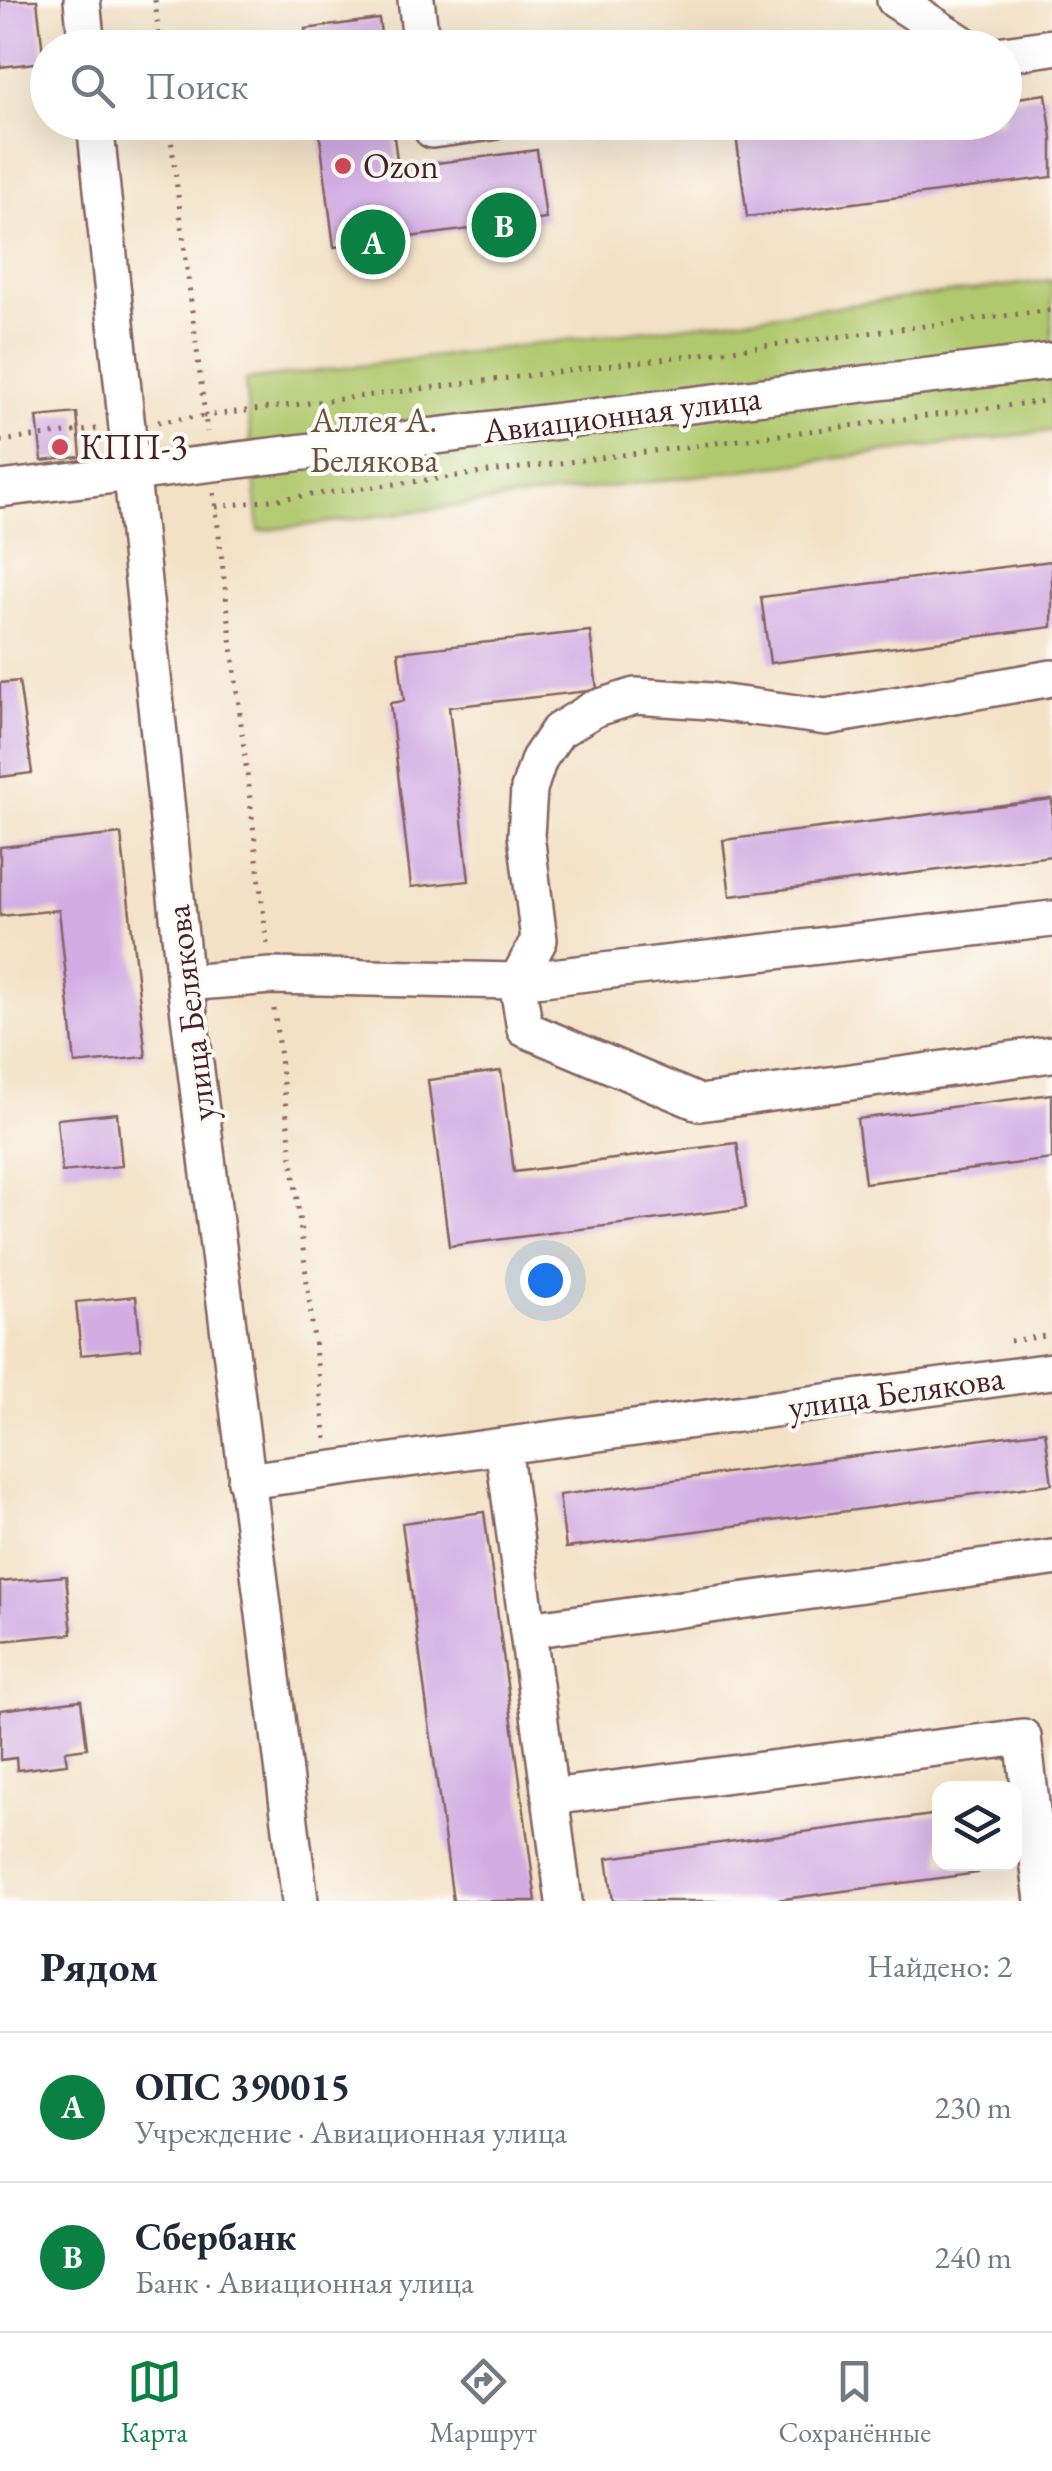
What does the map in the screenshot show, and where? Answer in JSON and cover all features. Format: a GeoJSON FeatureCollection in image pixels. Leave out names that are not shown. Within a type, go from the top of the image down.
{"type":"FeatureCollection","features":[{"type":"Feature","properties":{"kind":"street"},"geometry":{"type":"LineString","coordinates":[[82,0],[85,30]]}},
{"type":"Feature","properties":{"kind":"street"},"geometry":{"type":"LineString","coordinates":[[416,0],[420,30]]}},
{"type":"Feature","properties":{"kind":"street"},"geometry":{"type":"LineString","coordinates":[[895,0],[941,30]]}},
{"type":"Feature","properties":{"kind":"street"},"geometry":{"type":"LineString","coordinates":[[1022,51],[1052,47]]}},
{"type":"Feature","properties":{"kind":"street","name":"улица Белякова"},"geometry":{"type":"LineString","coordinates":[[97,140],[186,983],[300,1901]]}},
{"type":"Feature","properties":{"kind":"street","name":"Авиационная улица"},"geometry":{"type":"LineString","coordinates":[[0,490],[1052,361]]}},
{"type":"Feature","properties":{"kind":"street"},"geometry":{"type":"LineString","coordinates":[[1052,678],[826,717],[710,701],[635,696],[594,708],[558,731],[539,759],[529,789],[526,835],[540,940],[517,981],[524,1029],[700,1102],[1052,1054]]}},
{"type":"Feature","properties":{"kind":"street"},"geometry":{"type":"LineString","coordinates":[[186,983],[270,976],[517,981],[1052,918]]}},
{"type":"Feature","properties":{"kind":"street","name":"улица Белякова"},"geometry":{"type":"LineString","coordinates":[[246,1480],[1052,1371]]}},
{"type":"Feature","properties":{"kind":"street"},"geometry":{"type":"LineString","coordinates":[[503,1446],[564,1901]]}},
{"type":"Feature","properties":{"kind":"street"},"geometry":{"type":"LineString","coordinates":[[528,1630],[1052,1558]]}},
{"type":"Feature","properties":{"kind":"street"},"geometry":{"type":"LineString","coordinates":[[550,1798],[1024,1737],[1042,1901]]}},
{"type":"Feature","properties":{"kind":"path"},"geometry":{"type":"LineString","coordinates":[[154,0],[158,30]]}},
{"type":"Feature","properties":{"kind":"path"},"geometry":{"type":"LineString","coordinates":[[171,140],[205,416],[1052,310]]}},
{"type":"Feature","properties":{"kind":"path"},"geometry":{"type":"LineString","coordinates":[[344,1436],[325,1439],[216,508],[1052,400]]}},
{"type":"Feature","properties":{"kind":"path"},"geometry":{"type":"LineString","coordinates":[[993,1344],[1052,1335]]}},
{"type":"Feature","properties":{"kind":"green space","name":"Аллея А. Белякова"},"geometry":{"type":"Polygon","coordinates":[[[1052,280],[1052,431],[259,531],[245,380],[1052,280]]]}},
{"type":"Feature","properties":{"kind":"building"},"geometry":{"type":"Polygon","coordinates":[[[0,0],[37,0],[40,30],[30,30],[30,64],[0,67],[0,0]]]}},
{"type":"Feature","properties":{"kind":"building"},"geometry":{"type":"Polygon","coordinates":[[[379,19],[381,30],[305,30],[379,19]]]}},
{"type":"Feature","properties":{"kind":"building"},"geometry":{"type":"Polygon","coordinates":[[[1046,94],[1052,177],[747,217],[737,140],[1022,140],[1022,97],[1046,94]]]}},
{"type":"Feature","properties":{"kind":"building"},"geometry":{"type":"Polygon","coordinates":[[[320,140],[394,140],[398,168],[537,150],[546,219],[334,247],[320,140]]]}},
{"type":"Feature","properties":{"kind":"building","name":"КПП-3"},"geometry":{"type":"Polygon","coordinates":[[[77,413],[81,457],[42,461],[37,417],[77,413]]]}},
{"type":"Feature","properties":{"kind":"building"},"geometry":{"type":"Polygon","coordinates":[[[1052,561],[1052,627],[770,663],[761,597],[1052,561]]]}},
{"type":"Feature","properties":{"kind":"building"},"geometry":{"type":"Polygon","coordinates":[[[590,631],[597,690],[449,707],[469,881],[411,887],[390,703],[404,701],[398,652],[590,631]]]}},
{"type":"Feature","properties":{"kind":"building"},"geometry":{"type":"Polygon","coordinates":[[[19,681],[32,773],[0,777],[0,683],[19,681]]]}},
{"type":"Feature","properties":{"kind":"building"},"geometry":{"type":"Polygon","coordinates":[[[1052,799],[1052,856],[730,896],[723,840],[1052,799]]]}},
{"type":"Feature","properties":{"kind":"building"},"geometry":{"type":"Polygon","coordinates":[[[121,834],[146,1057],[75,1064],[59,910],[0,916],[0,847],[121,834]]]}},
{"type":"Feature","properties":{"kind":"building"},"geometry":{"type":"Polygon","coordinates":[[[501,1071],[514,1172],[737,1143],[746,1208],[449,1246],[428,1080],[501,1071]]]}},
{"type":"Feature","properties":{"kind":"building"},"geometry":{"type":"Polygon","coordinates":[[[1052,1094],[1052,1159],[865,1183],[857,1119],[1052,1094]]]}},
{"type":"Feature","properties":{"kind":"building"},"geometry":{"type":"Polygon","coordinates":[[[117,1113],[122,1166],[62,1172],[57,1119],[117,1113]]]}},
{"type":"Feature","properties":{"kind":"building"},"geometry":{"type":"Polygon","coordinates":[[[136,1296],[141,1349],[81,1355],[76,1302],[136,1296]]]}},
{"type":"Feature","properties":{"kind":"building"},"geometry":{"type":"Polygon","coordinates":[[[1045,1431],[1052,1484],[566,1548],[559,1495],[1045,1431]]]}},
{"type":"Feature","properties":{"kind":"building"},"geometry":{"type":"Polygon","coordinates":[[[484,1512],[536,1901],[453,1901],[402,1523],[484,1512]]]}},
{"type":"Feature","properties":{"kind":"building"},"geometry":{"type":"Polygon","coordinates":[[[66,1576],[72,1634],[0,1641],[0,1582],[66,1576]]]}},
{"type":"Feature","properties":{"kind":"building"},"geometry":{"type":"Polygon","coordinates":[[[81,1700],[87,1748],[65,1751],[67,1764],[17,1770],[16,1758],[0,1760],[0,1710],[81,1700]]]}},
{"type":"Feature","properties":{"kind":"building"},"geometry":{"type":"Polygon","coordinates":[[[932,1815],[932,1871],[978,1873],[769,1901],[613,1901],[607,1858],[932,1815]]]}},
{"type":"Feature","properties":{"kind":"place","name":"Ozon"},"geometry":{"type":"Point","coordinates":[343,166]}},
{"type":"Feature","properties":{"kind":"place","name":"Сбербанк"},"geometry":{"type":"Point","coordinates":[504,225]}},
{"type":"Feature","properties":{"kind":"place","name":"ОПС 390015"},"geometry":{"type":"Point","coordinates":[373,242]}},
{"type":"Feature","properties":{"kind":"place","name":"КПП-3"},"geometry":{"type":"Point","coordinates":[60,447]}}]}
